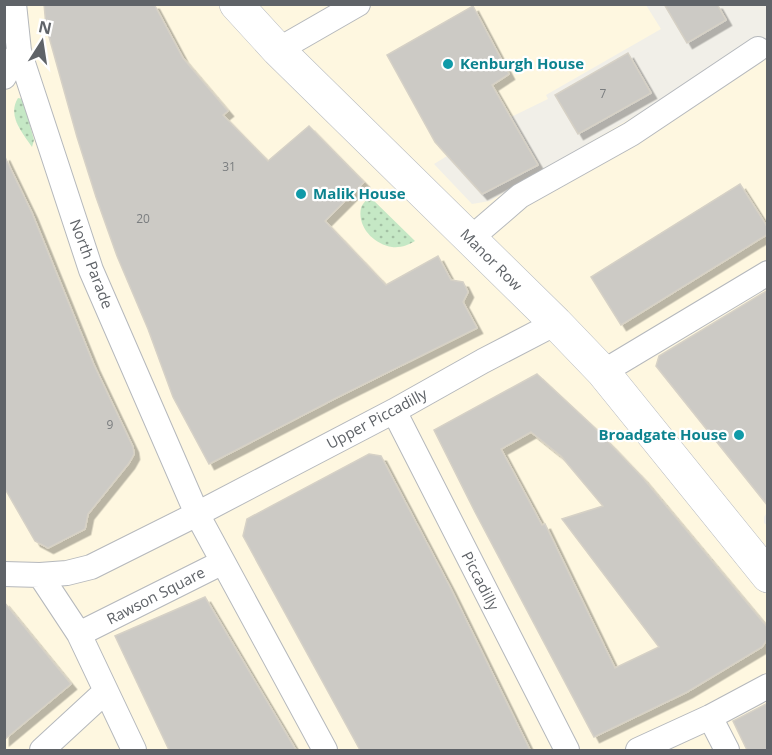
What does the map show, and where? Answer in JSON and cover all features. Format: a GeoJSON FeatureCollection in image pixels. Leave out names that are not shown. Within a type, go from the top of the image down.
{"type":"FeatureCollection","features":[{"type":"Feature","properties":{"kind":"street","name":"North Parade"},"geometry":{"type":"LineString","coordinates":[[14,4],[19,51],[91,270],[197,514]]}},
{"type":"Feature","properties":{"kind":"street","name":"Manor Row"},"geometry":{"type":"LineString","coordinates":[[236,4],[278,50],[603,372],[768,576]]}},
{"type":"Feature","properties":{"kind":"street"},"geometry":{"type":"LineString","coordinates":[[278,50],[358,4]]}},
{"type":"Feature","properties":{"kind":"street"},"geometry":{"type":"LineString","coordinates":[[470,239],[520,196],[631,134],[758,49]]}},
{"type":"Feature","properties":{"kind":"street"},"geometry":{"type":"LineString","coordinates":[[4,77],[19,51]]}},
{"type":"Feature","properties":{"kind":"street"},"geometry":{"type":"LineString","coordinates":[[603,372],[768,273]]}},
{"type":"Feature","properties":{"kind":"street","name":"Upper Piccadilly"},"geometry":{"type":"LineString","coordinates":[[197,514],[556,323]]}},
{"type":"Feature","properties":{"kind":"street","name":"Piccadilly"},"geometry":{"type":"LineString","coordinates":[[394,411],[567,750]]}},
{"type":"Feature","properties":{"kind":"street"},"geometry":{"type":"LineString","coordinates":[[4,574],[67,573],[91,567],[197,514]]}},
{"type":"Feature","properties":{"kind":"street","name":"Rawson Square"},"geometry":{"type":"LineString","coordinates":[[79,634],[223,562],[197,514]]}},
{"type":"Feature","properties":{"kind":"street"},"geometry":{"type":"LineString","coordinates":[[223,562],[325,750]]}},
{"type":"Feature","properties":{"kind":"street"},"geometry":{"type":"LineString","coordinates":[[40,575],[79,634],[134,750]]}},
{"type":"Feature","properties":{"kind":"street"},"geometry":{"type":"LineString","coordinates":[[638,750],[710,717],[768,686]]}},
{"type":"Feature","properties":{"kind":"street"},"geometry":{"type":"LineString","coordinates":[[42,750],[106,691]]}},
{"type":"Feature","properties":{"kind":"street"},"geometry":{"type":"LineString","coordinates":[[710,717],[727,750]]}},
{"type":"Feature","properties":{"kind":"shaded area"},"geometry":{"type":"Polygon","coordinates":[[[4,5],[646,5],[661,29],[546,95],[548,99],[511,117],[434,164],[472,204],[490,201],[767,38],[768,511],[764,517],[764,523],[768,526],[767,750],[5,750],[4,5]]]}},
{"type":"Feature","properties":{"kind":"green space"},"geometry":{"type":"Polygon","coordinates":[[[18,98],[23,99],[34,140],[32,147],[20,130],[15,117],[14,111],[18,98]]]}},
{"type":"Feature","properties":{"kind":"green space"},"geometry":{"type":"Polygon","coordinates":[[[369,196],[415,241],[404,246],[392,247],[368,234],[360,215],[362,206],[369,196]]]}},
{"type":"Feature","properties":{"kind":"building"},"geometry":{"type":"Polygon","coordinates":[[[44,4],[154,4],[183,58],[228,111],[223,115],[268,161],[309,126],[364,182],[325,221],[386,285],[438,256],[451,280],[463,282],[468,292],[463,302],[477,328],[209,464],[173,397],[148,329],[117,256],[77,137],[46,26],[44,4]]]}},
{"type":"Feature","properties":{"kind":"building"},"geometry":{"type":"Polygon","coordinates":[[[664,4],[717,4],[726,20],[687,43],[664,4]]]}},
{"type":"Feature","properties":{"kind":"building"},"geometry":{"type":"Polygon","coordinates":[[[473,6],[509,74],[492,85],[538,165],[482,194],[435,142],[387,55],[473,6]]]}},
{"type":"Feature","properties":{"kind":"building"},"geometry":{"type":"Polygon","coordinates":[[[628,53],[651,93],[578,134],[555,95],[628,53]]]}},
{"type":"Feature","properties":{"kind":"building"},"geometry":{"type":"Polygon","coordinates":[[[4,155],[32,213],[94,365],[133,447],[134,454],[88,514],[85,529],[48,548],[35,541],[4,487],[4,155]]]}},
{"type":"Feature","properties":{"kind":"building"},"geometry":{"type":"Polygon","coordinates":[[[740,184],[768,228],[768,234],[621,325],[591,277],[740,184]]]}},
{"type":"Feature","properties":{"kind":"building","name":"Broadgate House"},"geometry":{"type":"Polygon","coordinates":[[[768,290],[768,506],[656,366],[659,356],[768,290]]]}},
{"type":"Feature","properties":{"kind":"building"},"geometry":{"type":"Polygon","coordinates":[[[537,374],[595,428],[642,477],[768,628],[768,638],[762,647],[687,692],[594,737],[434,430],[537,374]],[[531,432],[501,449],[542,525],[545,524],[615,668],[659,647],[562,519],[603,506],[561,456],[531,432]]]}},
{"type":"Feature","properties":{"kind":"building"},"geometry":{"type":"Polygon","coordinates":[[[369,454],[381,456],[450,587],[530,750],[360,750],[243,536],[247,519],[369,454]]]}},
{"type":"Feature","properties":{"kind":"building"},"geometry":{"type":"Polygon","coordinates":[[[205,597],[296,750],[169,750],[115,636],[205,597]]]}},
{"type":"Feature","properties":{"kind":"building"},"geometry":{"type":"Polygon","coordinates":[[[4,602],[71,684],[4,740],[4,602]]]}},
{"type":"Feature","properties":{"kind":"building"},"geometry":{"type":"Polygon","coordinates":[[[768,703],[768,750],[747,750],[733,721],[768,703]]]}},
{"type":"Feature","properties":{"kind":"place","name":"Kenburgh House"},"geometry":{"type":"Point","coordinates":[448,64]}},
{"type":"Feature","properties":{"kind":"place","name":"Malik House"},"geometry":{"type":"Point","coordinates":[301,194]}},
{"type":"Feature","properties":{"kind":"place","name":"Broadgate House"},"geometry":{"type":"Point","coordinates":[739,435]}}]}
